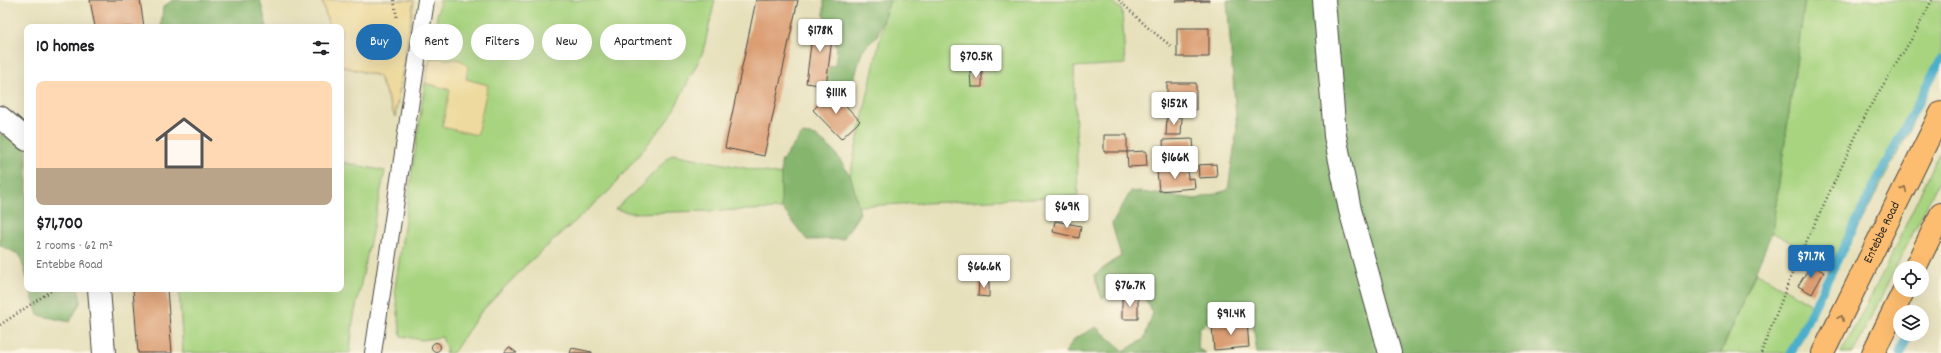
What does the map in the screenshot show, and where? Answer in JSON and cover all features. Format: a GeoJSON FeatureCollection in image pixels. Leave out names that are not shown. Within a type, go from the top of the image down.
{"type":"FeatureCollection","features":[{"type":"Feature","properties":{"kind":"highway","name":"Entebbe Road"},"geometry":{"type":"LineString","coordinates":[[1823,353],[1941,113]]}},
{"type":"Feature","properties":{"kind":"highway"},"geometry":{"type":"LineString","coordinates":[[1918,261],[1941,214]]}},
{"type":"Feature","properties":{"kind":"highway"},"geometry":{"type":"LineString","coordinates":[[1873,353],[1901,297]]}},
{"type":"Feature","properties":{"kind":"street"},"geometry":{"type":"LineString","coordinates":[[1324,0],[1336,136],[1350,210],[1390,353]]}},
{"type":"Feature","properties":{"kind":"street"},"geometry":{"type":"LineString","coordinates":[[0,117],[24,137]]}},
{"type":"Feature","properties":{"kind":"street"},"geometry":{"type":"LineString","coordinates":[[99,292],[104,353]]}},
{"type":"Feature","properties":{"kind":"lane"},"geometry":{"type":"LineString","coordinates":[[373,353],[426,0]]}},
{"type":"Feature","properties":{"kind":"path"},"geometry":{"type":"LineString","coordinates":[[1119,0],[1146,26],[1171,46]]}},
{"type":"Feature","properties":{"kind":"path"},"geometry":{"type":"LineString","coordinates":[[1761,353],[1795,266],[1869,108],[1914,35],[1932,0]]}},
{"type":"Feature","properties":{"kind":"path"},"geometry":{"type":"LineString","coordinates":[[0,325],[50,292]]}},
{"type":"Feature","properties":{"kind":"green space"},"geometry":{"type":"Polygon","coordinates":[[[173,0],[260,0],[266,24],[161,24],[163,7],[173,0]]]}},
{"type":"Feature","properties":{"kind":"green space"},"geometry":{"type":"Polygon","coordinates":[[[440,0],[715,0],[703,52],[670,117],[609,191],[526,265],[480,313],[453,353],[445,353],[447,350],[442,337],[422,340],[401,336],[395,289],[425,83],[450,90],[487,85],[466,79],[461,60],[463,60],[463,24],[436,24],[440,0]]]}},
{"type":"Feature","properties":{"kind":"green space"},"geometry":{"type":"Polygon","coordinates":[[[824,0],[890,0],[877,36],[862,51],[851,91],[832,100],[818,93],[819,71],[835,65],[837,48],[824,15],[824,0]]]}},
{"type":"Feature","properties":{"kind":"green space"},"geometry":{"type":"Polygon","coordinates":[[[890,0],[1109,0],[1122,10],[1125,64],[1074,67],[1078,196],[858,206],[850,175],[886,11],[890,0]]]}},
{"type":"Feature","properties":{"kind":"green space"},"geometry":{"type":"Polygon","coordinates":[[[1227,0],[1805,0],[1772,232],[1721,353],[1257,353],[1250,303],[1232,308],[1199,328],[1198,349],[1206,353],[1065,353],[1074,339],[1096,327],[1124,351],[1144,339],[1153,313],[1135,280],[1102,299],[1094,275],[1121,256],[1112,224],[1131,191],[1196,199],[1228,190],[1237,129],[1227,0]]]}},
{"type":"Feature","properties":{"kind":"green space"},"geometry":{"type":"Polygon","coordinates":[[[1805,0],[1941,0],[1941,60],[1903,143],[1836,269],[1772,232],[1805,0]]]}},
{"type":"Feature","properties":{"kind":"green space"},"geometry":{"type":"Polygon","coordinates":[[[0,134],[14,138],[24,146],[24,269],[20,255],[0,245],[0,134]]]}},
{"type":"Feature","properties":{"kind":"green space"},"geometry":{"type":"Polygon","coordinates":[[[802,134],[816,136],[834,151],[851,177],[860,213],[843,239],[807,240],[781,207],[781,162],[802,134]]]}},
{"type":"Feature","properties":{"kind":"green space"},"geometry":{"type":"Polygon","coordinates":[[[1941,149],[1941,177],[1899,261],[1893,261],[1893,273],[1853,353],[1841,353],[1887,265],[1941,149]]]}},
{"type":"Feature","properties":{"kind":"green space"},"geometry":{"type":"Polygon","coordinates":[[[672,154],[781,175],[782,209],[632,213],[615,209],[640,187],[672,154]]]}},
{"type":"Feature","properties":{"kind":"green space"},"geometry":{"type":"Polygon","coordinates":[[[344,163],[385,171],[353,321],[350,353],[183,353],[179,292],[344,292],[344,163]]]}},
{"type":"Feature","properties":{"kind":"green space"},"geometry":{"type":"Polygon","coordinates":[[[1756,272],[1817,308],[1795,353],[1721,353],[1756,272]]]}},
{"type":"Feature","properties":{"kind":"green space"},"geometry":{"type":"Polygon","coordinates":[[[31,292],[79,292],[81,301],[70,322],[38,315],[31,292]]]}},
{"type":"Feature","properties":{"kind":"sand"},"geometry":{"type":"Polygon","coordinates":[[[322,0],[414,0],[395,117],[379,76],[344,67],[344,24],[328,24],[322,0]]]}},
{"type":"Feature","properties":{"kind":"sand"},"geometry":{"type":"Polygon","coordinates":[[[430,60],[461,60],[468,67],[466,79],[488,85],[477,135],[442,127],[450,90],[425,83],[430,60]]]}},
{"type":"Feature","properties":{"kind":"building"},"geometry":{"type":"Polygon","coordinates":[[[90,0],[140,0],[144,24],[94,24],[90,0]]]}},
{"type":"Feature","properties":{"kind":"building"},"geometry":{"type":"Polygon","coordinates":[[[756,0],[798,0],[764,156],[725,148],[756,0]]]}},
{"type":"Feature","properties":{"kind":"building"},"geometry":{"type":"Polygon","coordinates":[[[1176,0],[1209,0],[1209,1],[1176,2],[1176,0]]]}},
{"type":"Feature","properties":{"kind":"building"},"geometry":{"type":"Polygon","coordinates":[[[814,21],[834,23],[826,86],[806,83],[814,21]]]}},
{"type":"Feature","properties":{"kind":"building"},"geometry":{"type":"Polygon","coordinates":[[[1177,28],[1209,28],[1209,57],[1177,57],[1177,28]]]}},
{"type":"Feature","properties":{"kind":"building"},"geometry":{"type":"Polygon","coordinates":[[[970,71],[982,71],[982,87],[971,87],[970,71]]]}},
{"type":"Feature","properties":{"kind":"building"},"geometry":{"type":"Polygon","coordinates":[[[1167,83],[1196,83],[1196,110],[1167,109],[1167,83]]]}},
{"type":"Feature","properties":{"kind":"building"},"geometry":{"type":"Polygon","coordinates":[[[832,91],[860,121],[841,139],[813,110],[832,91]]]}},
{"type":"Feature","properties":{"kind":"building"},"geometry":{"type":"Polygon","coordinates":[[[1167,117],[1182,117],[1181,135],[1166,135],[1167,117]]]}},
{"type":"Feature","properties":{"kind":"building"},"geometry":{"type":"Polygon","coordinates":[[[1104,135],[1127,135],[1127,152],[1104,152],[1104,135]]]}},
{"type":"Feature","properties":{"kind":"building"},"geometry":{"type":"Polygon","coordinates":[[[1193,139],[1194,152],[1186,152],[1186,162],[1164,162],[1163,140],[1193,139]]]}},
{"type":"Feature","properties":{"kind":"building"},"geometry":{"type":"Polygon","coordinates":[[[1146,151],[1147,166],[1128,167],[1127,152],[1146,151]]]}},
{"type":"Feature","properties":{"kind":"building"},"geometry":{"type":"Polygon","coordinates":[[[1216,164],[1217,177],[1199,178],[1198,165],[1216,164]]]}},
{"type":"Feature","properties":{"kind":"building"},"geometry":{"type":"Polygon","coordinates":[[[1187,168],[1188,179],[1194,178],[1195,188],[1159,191],[1157,171],[1187,168]]]}},
{"type":"Feature","properties":{"kind":"building"},"geometry":{"type":"Polygon","coordinates":[[[1055,221],[1081,226],[1079,238],[1053,232],[1055,221]]]}},
{"type":"Feature","properties":{"kind":"building"},"geometry":{"type":"Polygon","coordinates":[[[1811,265],[1824,272],[1812,294],[1798,286],[1811,265]]]}},
{"type":"Feature","properties":{"kind":"building"},"geometry":{"type":"Polygon","coordinates":[[[979,282],[989,282],[989,297],[978,296],[979,282]]]}},
{"type":"Feature","properties":{"kind":"building"},"geometry":{"type":"Polygon","coordinates":[[[133,292],[167,292],[172,353],[138,353],[133,292]]]}},
{"type":"Feature","properties":{"kind":"building"},"geometry":{"type":"Polygon","coordinates":[[[1122,296],[1138,296],[1138,319],[1122,319],[1122,296]]]}},
{"type":"Feature","properties":{"kind":"building"},"geometry":{"type":"Polygon","coordinates":[[[1247,322],[1249,347],[1214,350],[1212,326],[1247,322]]]}},
{"type":"Feature","properties":{"kind":"building"},"geometry":{"type":"Polygon","coordinates":[[[436,342],[441,347],[436,352],[431,347],[436,342]]]}},
{"type":"Feature","properties":{"kind":"building"},"geometry":{"type":"Polygon","coordinates":[[[509,347],[517,353],[504,353],[509,347]]]}},
{"type":"Feature","properties":{"kind":"building"},"geometry":{"type":"Polygon","coordinates":[[[572,348],[592,352],[592,353],[570,353],[572,348]]]}},
{"type":"Feature","properties":{"kind":"waterway"},"geometry":{"type":"LineString","coordinates":[[1791,353],[1877,180],[1941,59]]}},
{"type":"Feature","properties":{"kind":"waterway"},"geometry":{"type":"LineString","coordinates":[[1900,353],[1906,341]]}}]}
